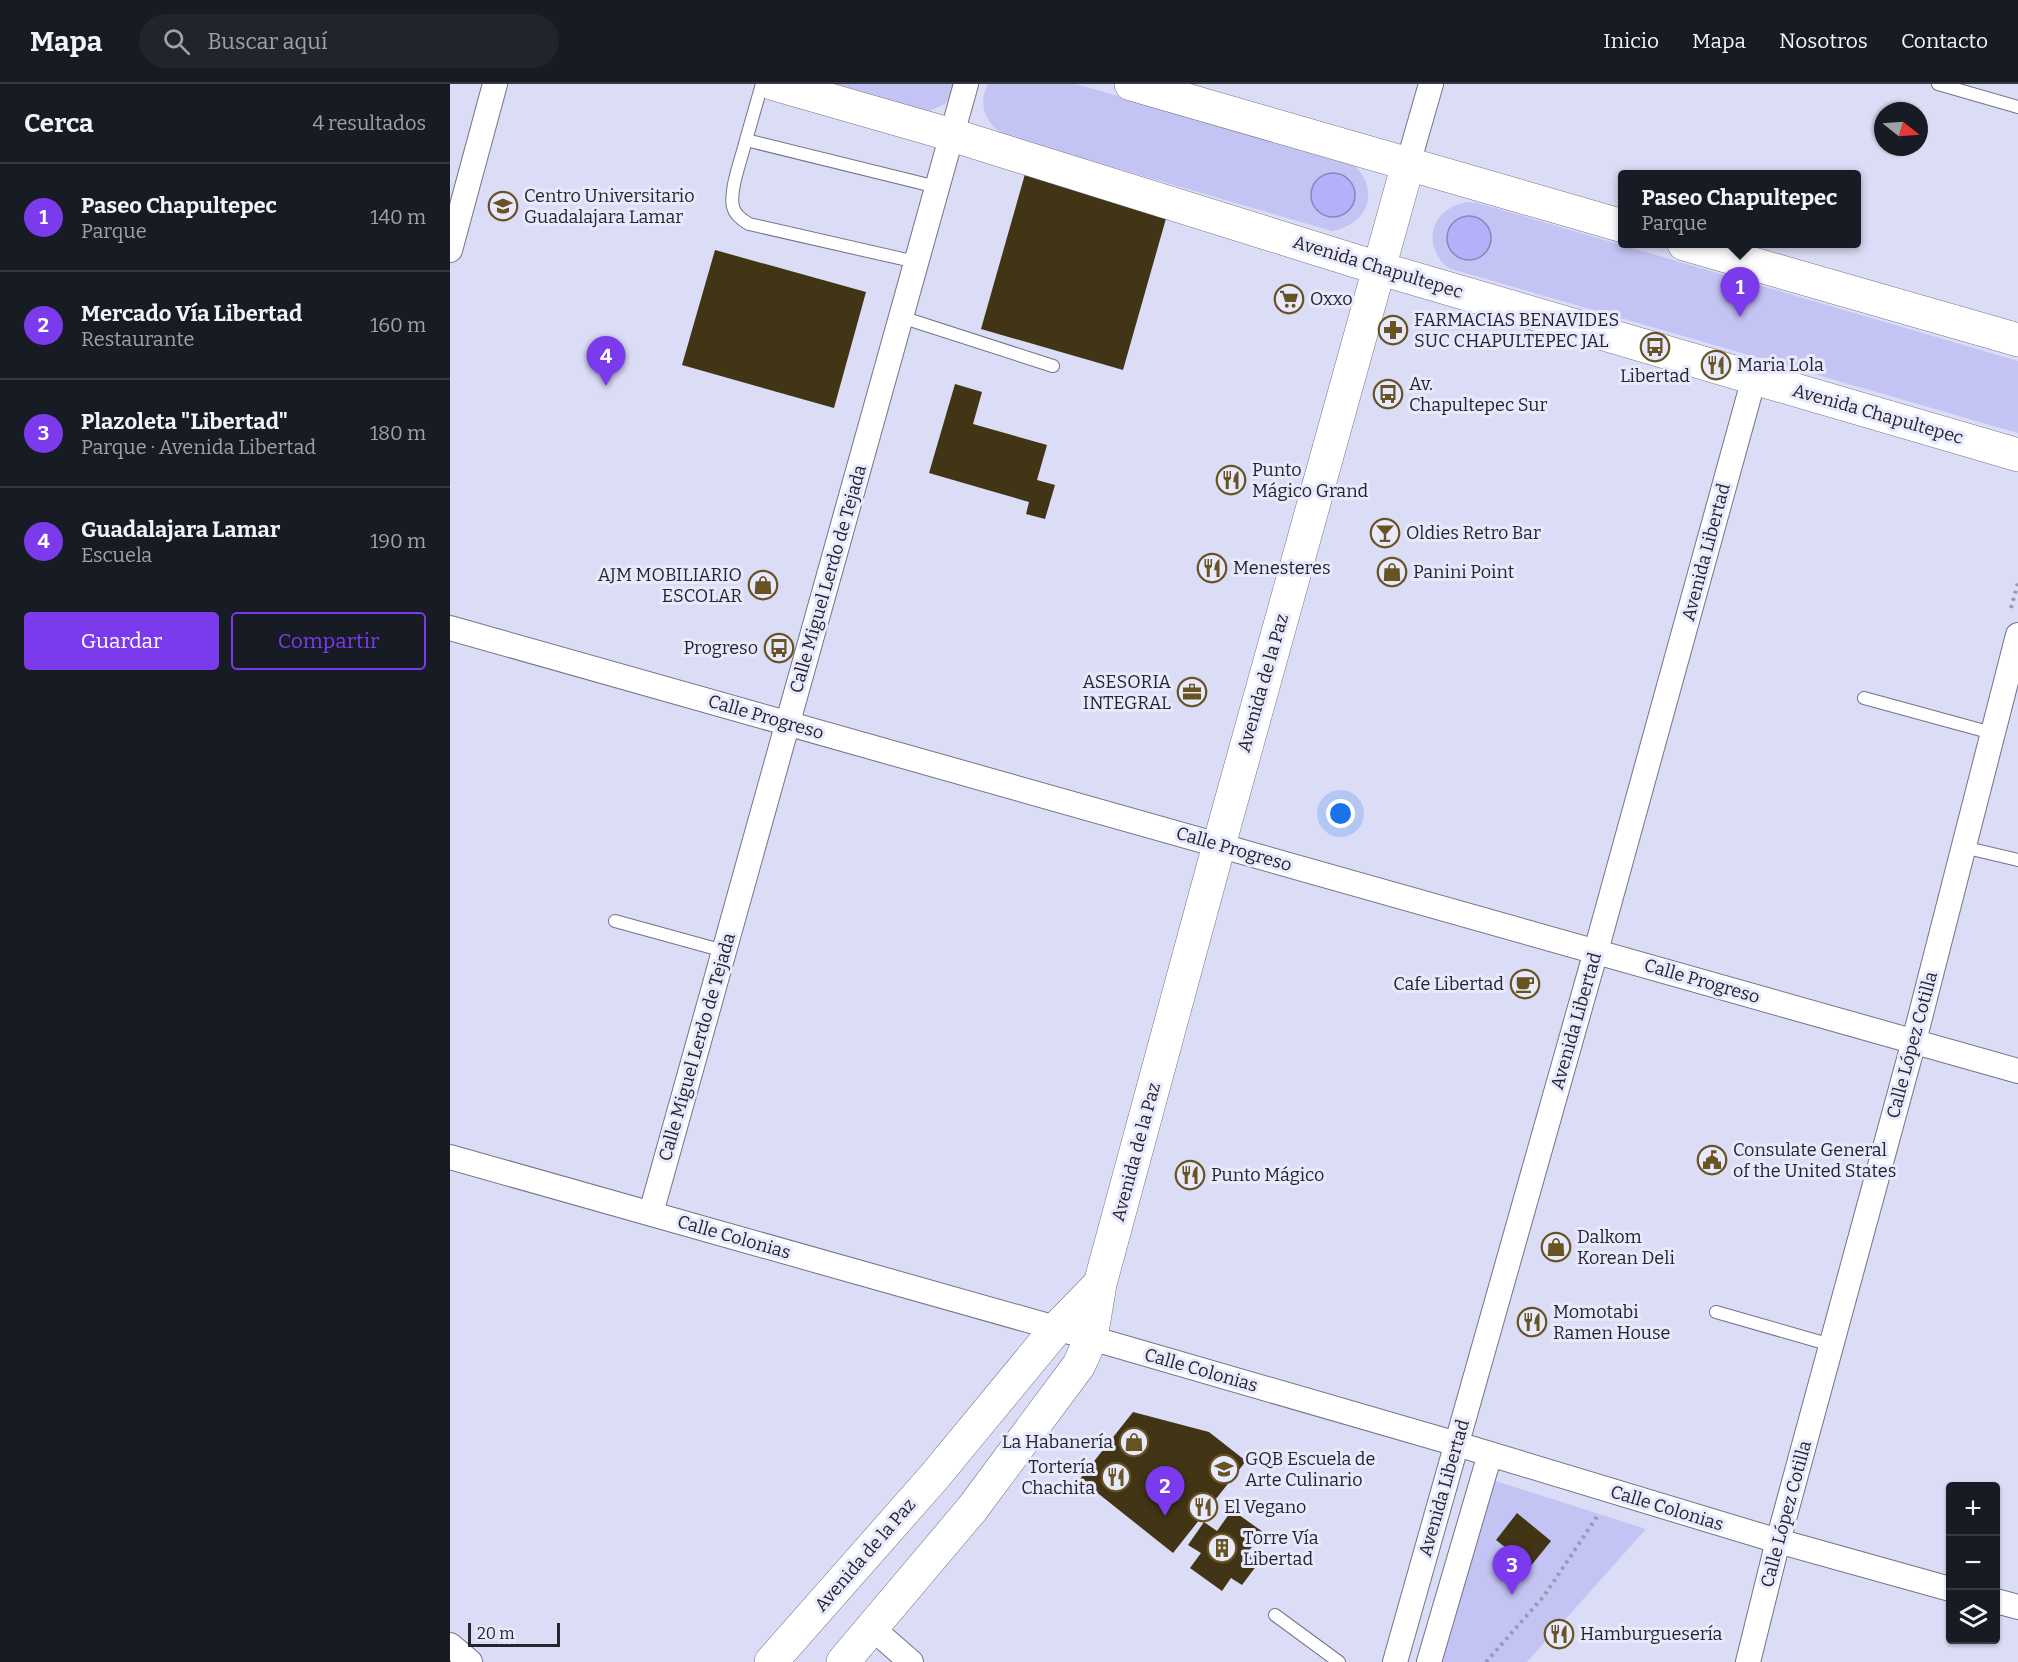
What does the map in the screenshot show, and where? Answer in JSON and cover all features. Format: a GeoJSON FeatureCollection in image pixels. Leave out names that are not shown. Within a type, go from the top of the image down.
{"type":"FeatureCollection","features":[{"type":"Feature","properties":{"kind":"street"},"geometry":{"type":"LineString","coordinates":[[450,249],[495,84]]}},
{"type":"Feature","properties":{"kind":"street","name":"Avenida Chapultepec"},"geometry":{"type":"LineString","coordinates":[[774,84],[951,135],[1378,268],[2018,455]]}},
{"type":"Feature","properties":{"kind":"street","name":"Calle Miguel Lerdo de Tejada"},"geometry":{"type":"LineString","coordinates":[[651,1213],[966,84]]}},
{"type":"Feature","properties":{"kind":"street"},"geometry":{"type":"LineString","coordinates":[[1131,84],[1618,225]]}},
{"type":"Feature","properties":{"kind":"street","name":"Avenida de la Paz"},"geometry":{"type":"LineString","coordinates":[[843,1662],[972,1509],[1079,1365],[1091,1338],[1100,1284],[1219,844],[1431,84]]}},
{"type":"Feature","properties":{"kind":"street"},"geometry":{"type":"LineString","coordinates":[[1701,248],[2018,340]]}},
{"type":"Feature","properties":{"kind":"street","name":"Avenida Libertad"},"geometry":{"type":"LineString","coordinates":[[1395,1662],[1596,951],[1754,378]]}},
{"type":"Feature","properties":{"kind":"street","name":"Calle Progreso"},"geometry":{"type":"LineString","coordinates":[[450,628],[2018,1071]]}},
{"type":"Feature","properties":{"kind":"street","name":"Calle López Cotilla"},"geometry":{"type":"LineString","coordinates":[[1748,1662],[1778,1541],[1914,1041],[2018,635]]}},
{"type":"Feature","properties":{"kind":"street","name":"Calle Colonias"},"geometry":{"type":"LineString","coordinates":[[450,1157],[1091,1338],[1457,1444],[1778,1541],[1946,1588]]}},
{"type":"Feature","properties":{"kind":"street","name":"Avenida de la Paz"},"geometry":{"type":"LineString","coordinates":[[771,1662],[934,1477],[1056,1329],[1100,1284]]}},
{"type":"Feature","properties":{"kind":"street"},"geometry":{"type":"LineString","coordinates":[[1428,1662],[1490,1454]]}},
{"type":"Feature","properties":{"kind":"street"},"geometry":{"type":"LineString","coordinates":[[2000,1602],[2018,1607]]}},
{"type":"Feature","properties":{"kind":"street"},"geometry":{"type":"LineString","coordinates":[[872,1628],[911,1662]]}},
{"type":"Feature","properties":{"kind":"street"},"geometry":{"type":"LineString","coordinates":[[450,1645],[471,1662]]}},
{"type":"Feature","properties":{"kind":"lane"},"geometry":{"type":"LineString","coordinates":[[762,84],[732,197],[733,208],[739,218],[749,224],[916,262]]}},
{"type":"Feature","properties":{"kind":"lane"},"geometry":{"type":"LineString","coordinates":[[1938,84],[2018,107]]}},
{"type":"Feature","properties":{"kind":"lane"},"geometry":{"type":"LineString","coordinates":[[746,140],[937,187]]}},
{"type":"Feature","properties":{"kind":"lane"},"geometry":{"type":"LineString","coordinates":[[901,317],[1053,366]]}},
{"type":"Feature","properties":{"kind":"lane"},"geometry":{"type":"LineString","coordinates":[[1864,698],[1992,733]]}},
{"type":"Feature","properties":{"kind":"lane"},"geometry":{"type":"LineString","coordinates":[[1963,847],[2018,860]]}},
{"type":"Feature","properties":{"kind":"lane"},"geometry":{"type":"LineString","coordinates":[[615,921],[724,951]]}},
{"type":"Feature","properties":{"kind":"lane"},"geometry":{"type":"LineString","coordinates":[[1716,1312],[1832,1345]]}},
{"type":"Feature","properties":{"kind":"lane"},"geometry":{"type":"LineString","coordinates":[[1275,1615],[1340,1662]]}},
{"type":"Feature","properties":{"kind":"path"},"geometry":{"type":"LineString","coordinates":[[1486,1662],[1544,1596],[1598,1514],[1608,1490]]}},
{"type":"Feature","properties":{"kind":"shaded area"},"geometry":{"type":"Polygon","coordinates":[[[820,84],[956,84],[945,104],[926,112],[820,84]]]}},
{"type":"Feature","properties":{"kind":"shaded area"},"geometry":{"type":"Polygon","coordinates":[[[988,84],[1076,84],[1352,163],[1361,173],[1366,184],[1367,204],[1355,221],[1332,231],[1006,136],[993,126],[985,114],[983,99],[988,84]]]}},
{"type":"Feature","properties":{"kind":"shaded area"},"geometry":{"type":"Polygon","coordinates":[[[1333,173],[1342,174],[1349,179],[1354,186],[1354,204],[1349,211],[1342,216],[1333,217],[1324,216],[1317,211],[1312,204],[1311,195],[1312,186],[1317,179],[1324,174],[1333,173]]]}},
{"type":"Feature","properties":{"kind":"shaded area"},"geometry":{"type":"Polygon","coordinates":[[[1468,202],[1478,203],[1618,244],[1618,248],[1632,248],[2018,361],[2018,433],[1448,268],[1434,248],[1434,228],[1438,219],[1456,205],[1468,202]]]}},
{"type":"Feature","properties":{"kind":"shaded area"},"geometry":{"type":"Polygon","coordinates":[[[1469,216],[1478,217],[1485,222],[1490,229],[1490,247],[1485,254],[1478,259],[1469,260],[1460,259],[1453,254],[1448,247],[1447,238],[1448,229],[1453,222],[1460,217],[1469,216]]]}},
{"type":"Feature","properties":{"kind":"shaded area"},"geometry":{"type":"Polygon","coordinates":[[[1474,1474],[1646,1529],[1527,1662],[1418,1662],[1474,1474]]]}},
{"type":"Feature","properties":{"kind":"building"},"geometry":{"type":"Polygon","coordinates":[[[1025,174],[1167,215],[1123,370],[981,329],[1025,174]]]}},
{"type":"Feature","properties":{"kind":"building"},"geometry":{"type":"Polygon","coordinates":[[[715,250],[866,292],[834,408],[682,365],[715,250]]]}},
{"type":"Feature","properties":{"kind":"building"},"geometry":{"type":"Polygon","coordinates":[[[955,384],[982,392],[973,424],[1047,445],[1037,480],[1055,485],[1045,519],[1026,514],[1029,502],[929,473],[955,384]]]}},
{"type":"Feature","properties":{"kind":"building"},"geometry":{"type":"Polygon","coordinates":[[[1133,1412],[1209,1432],[1246,1461],[1173,1553],[1080,1479],[1133,1412]]]}},
{"type":"Feature","properties":{"kind":"building","name":"Torre Vía Libertad"},"geometry":{"type":"Polygon","coordinates":[[[1232,1510],[1263,1532],[1248,1552],[1260,1561],[1242,1585],[1231,1578],[1222,1591],[1190,1568],[1201,1553],[1188,1545],[1204,1522],[1217,1531],[1232,1510]]]}},
{"type":"Feature","properties":{"kind":"building"},"geometry":{"type":"Polygon","coordinates":[[[1517,1513],[1551,1541],[1530,1567],[1496,1540],[1517,1513]]]}},
{"type":"Feature","properties":{"kind":"place","name":"Centro Universitario Guadalajara Lamar"},"geometry":{"type":"Point","coordinates":[503,206]}},
{"type":"Feature","properties":{"kind":"place","name":"Oxxo"},"geometry":{"type":"Point","coordinates":[1289,299]}},
{"type":"Feature","properties":{"kind":"place","name":"Paseo Chapultepec"},"geometry":{"type":"Point","coordinates":[1740,317]}},
{"type":"Feature","properties":{"kind":"place","name":"FARMACIAS BENAVIDES SUC CHAPULTEPEC JAL"},"geometry":{"type":"Point","coordinates":[1393,330]}},
{"type":"Feature","properties":{"kind":"place","name":"Libertad"},"geometry":{"type":"Point","coordinates":[1655,347]}},
{"type":"Feature","properties":{"kind":"place","name":"Maria Lola"},"geometry":{"type":"Point","coordinates":[1716,365]}},
{"type":"Feature","properties":{"kind":"place","name":"Guadalajara Lamar"},"geometry":{"type":"Point","coordinates":[606,386]}},
{"type":"Feature","properties":{"kind":"place","name":"Av. Chapultepec Sur"},"geometry":{"type":"Point","coordinates":[1388,394]}},
{"type":"Feature","properties":{"kind":"place","name":"Punto Mágico Grand"},"geometry":{"type":"Point","coordinates":[1231,480]}},
{"type":"Feature","properties":{"kind":"place","name":"Oldies Retro Bar"},"geometry":{"type":"Point","coordinates":[1385,533]}},
{"type":"Feature","properties":{"kind":"place","name":"Menesteres"},"geometry":{"type":"Point","coordinates":[1212,568]}},
{"type":"Feature","properties":{"kind":"place","name":"Panini Point"},"geometry":{"type":"Point","coordinates":[1392,572]}},
{"type":"Feature","properties":{"kind":"place","name":"AJM MOBILIARIO ESCOLAR"},"geometry":{"type":"Point","coordinates":[763,585]}},
{"type":"Feature","properties":{"kind":"place","name":"Progreso"},"geometry":{"type":"Point","coordinates":[779,648]}},
{"type":"Feature","properties":{"kind":"place","name":"ASESORIA INTEGRAL"},"geometry":{"type":"Point","coordinates":[1192,692]}},
{"type":"Feature","properties":{"kind":"place","name":"Cafe Libertad"},"geometry":{"type":"Point","coordinates":[1525,984]}},
{"type":"Feature","properties":{"kind":"place","name":"Consulate General of the United States"},"geometry":{"type":"Point","coordinates":[1712,1160]}},
{"type":"Feature","properties":{"kind":"place","name":"Punto Mágico"},"geometry":{"type":"Point","coordinates":[1190,1175]}},
{"type":"Feature","properties":{"kind":"place","name":"Dalkom Korean Deli"},"geometry":{"type":"Point","coordinates":[1556,1247]}},
{"type":"Feature","properties":{"kind":"place","name":"Momotabi Ramen House"},"geometry":{"type":"Point","coordinates":[1532,1322]}},
{"type":"Feature","properties":{"kind":"place","name":"La Habanería"},"geometry":{"type":"Point","coordinates":[1134,1442]}},
{"type":"Feature","properties":{"kind":"place","name":"GQB Escuela de Arte Culinario"},"geometry":{"type":"Point","coordinates":[1224,1469]}},
{"type":"Feature","properties":{"kind":"place","name":"Tortería Chachita"},"geometry":{"type":"Point","coordinates":[1116,1477]}},
{"type":"Feature","properties":{"kind":"place","name":"El Vegano"},"geometry":{"type":"Point","coordinates":[1203,1507]}},
{"type":"Feature","properties":{"kind":"place","name":"Mercado Vía Libertad"},"geometry":{"type":"Point","coordinates":[1165,1516]}},
{"type":"Feature","properties":{"kind":"place","name":"Torre Vía Libertad"},"geometry":{"type":"Point","coordinates":[1222,1548]}},
{"type":"Feature","properties":{"kind":"place","name":"Plazoleta \"Libertad\""},"geometry":{"type":"Point","coordinates":[1512,1595]}},
{"type":"Feature","properties":{"kind":"place","name":"Hamburguesería"},"geometry":{"type":"Point","coordinates":[1559,1634]}}]}
